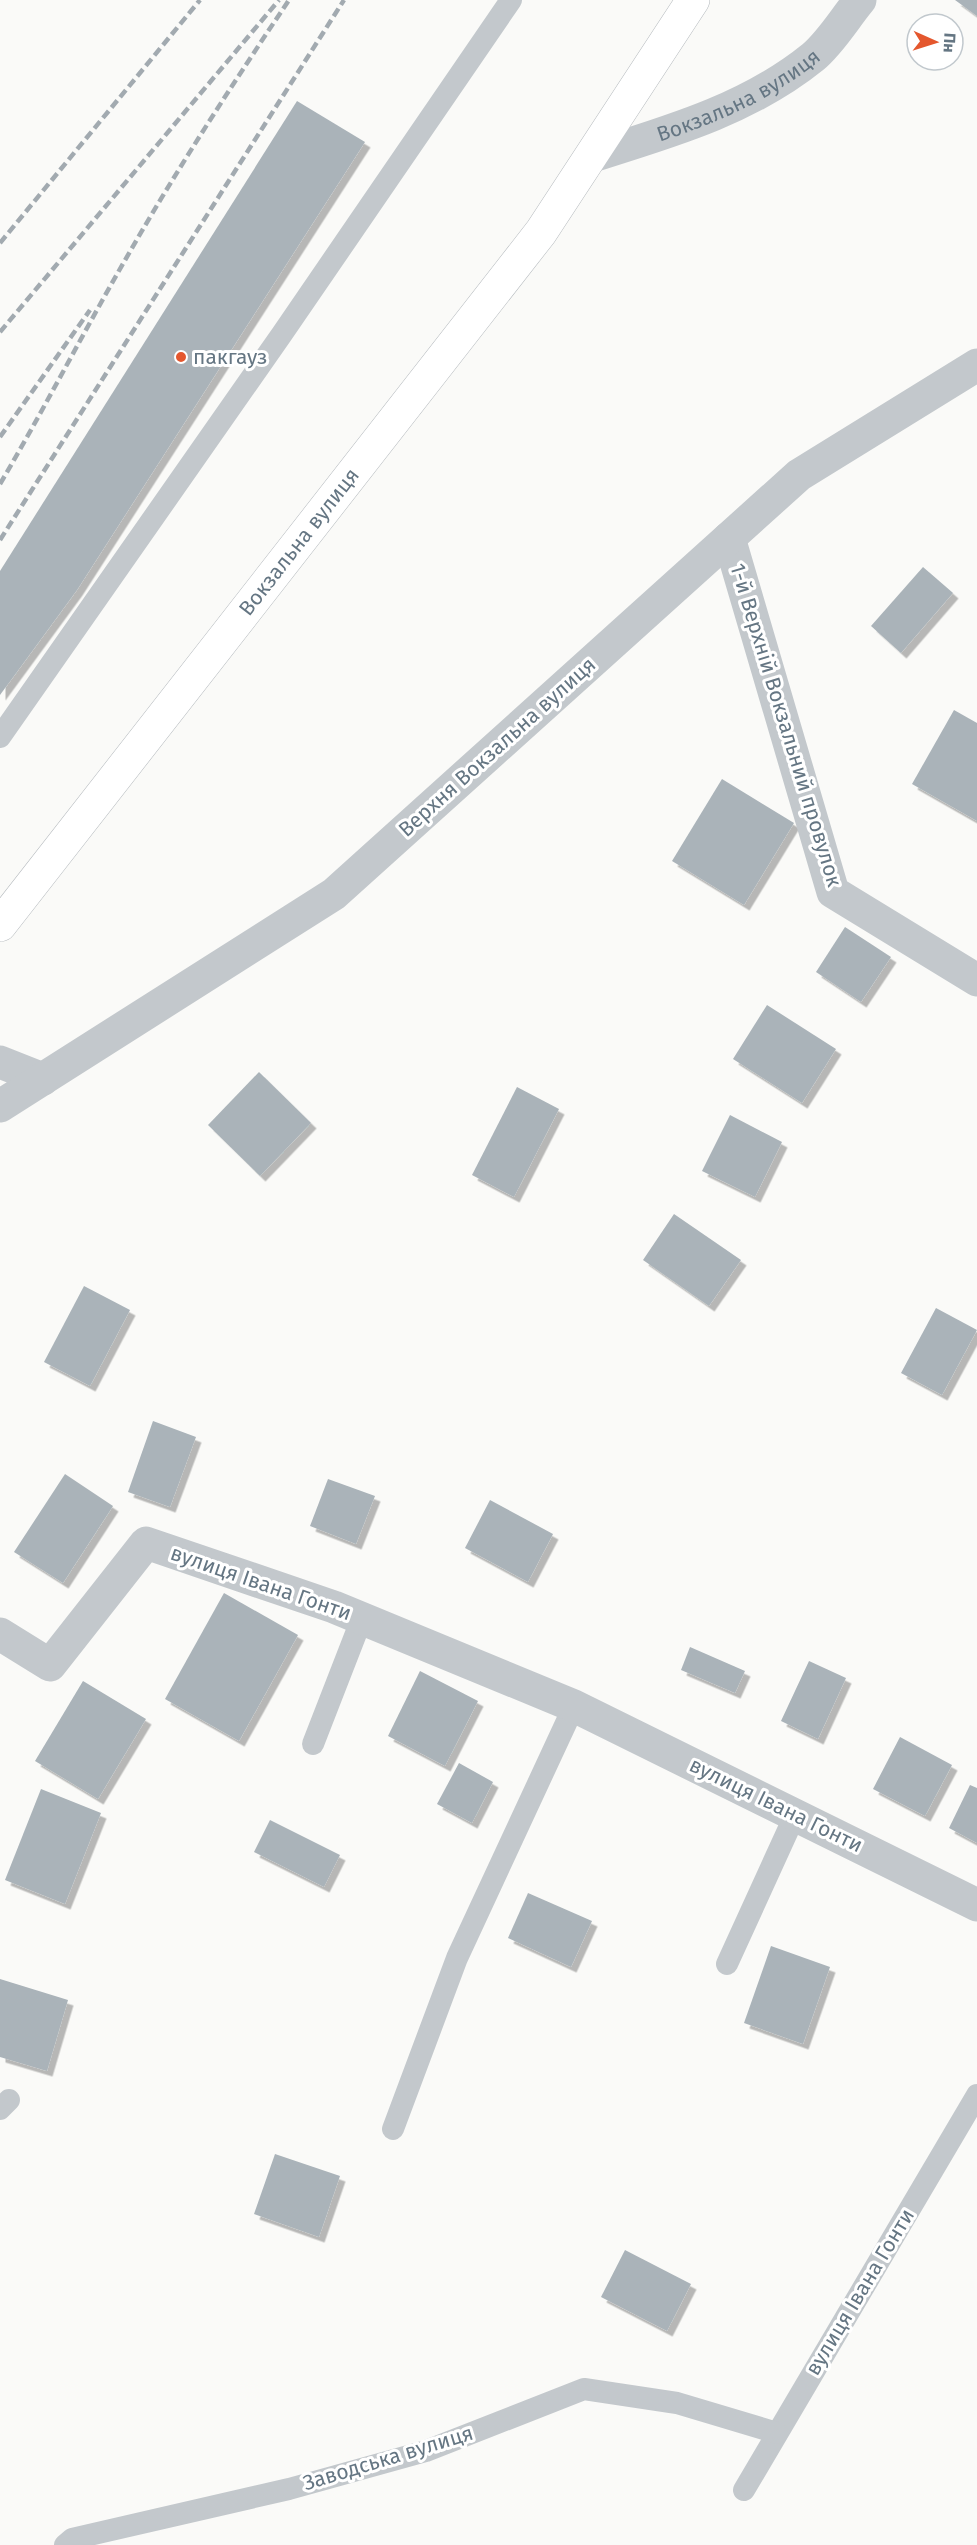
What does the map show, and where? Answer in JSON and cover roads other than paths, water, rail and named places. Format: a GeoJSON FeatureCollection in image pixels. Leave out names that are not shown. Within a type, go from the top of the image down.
{"type":"FeatureCollection","features":[{"type":"Feature","properties":{"kind":"main road","name":"Вокзальна вулиця"},"geometry":{"type":"LineString","coordinates":[[0,925],[541,232],[693,0]]}},
{"type":"Feature","properties":{"kind":"street","name":"Вокзальна вулиця"},"geometry":{"type":"LineString","coordinates":[[592,156],[684,127],[753,96],[814,56],[860,0]]}},
{"type":"Feature","properties":{"kind":"street","name":"Верхня Вокзальна вулиця"},"geometry":{"type":"LineString","coordinates":[[0,1106],[334,894],[799,475],[977,365]]}},
{"type":"Feature","properties":{"kind":"street","name":"1-й Верхній Вокзальний провулок"},"geometry":{"type":"LineString","coordinates":[[729,538],[833,892],[977,980]]}},
{"type":"Feature","properties":{"kind":"street"},"geometry":{"type":"LineString","coordinates":[[0,1062],[43,1079]]}},
{"type":"Feature","properties":{"kind":"street","name":"вулиця Івана Гонти"},"geometry":{"type":"LineString","coordinates":[[0,1634],[50,1665],[146,1543],[334,1607],[574,1706],[977,1905]]}},
{"type":"Feature","properties":{"kind":"lane"},"geometry":{"type":"LineString","coordinates":[[0,737],[282,334],[511,0]]}},
{"type":"Feature","properties":{"kind":"lane"},"geometry":{"type":"LineString","coordinates":[[313,1744],[362,1618]]}},
{"type":"Feature","properties":{"kind":"lane"},"geometry":{"type":"LineString","coordinates":[[393,2129],[457,1958],[574,1706]]}},
{"type":"Feature","properties":{"kind":"lane"},"geometry":{"type":"LineString","coordinates":[[727,1964],[795,1815]]}},
{"type":"Feature","properties":{"kind":"lane","name":"вулиця Івана Гонти"},"geometry":{"type":"LineString","coordinates":[[744,2490],[977,2095]]}},
{"type":"Feature","properties":{"kind":"lane","name":"Заводська вулиця"},"geometry":{"type":"LineString","coordinates":[[64,2545],[72,2540],[289,2489],[426,2451],[584,2389],[677,2403],[777,2433]]}},
{"type":"Feature","properties":{"kind":"railway"},"geometry":{"type":"LineString","coordinates":[[0,243],[200,0]]}},
{"type":"Feature","properties":{"kind":"railway"},"geometry":{"type":"LineString","coordinates":[[0,332],[279,0]]}},
{"type":"Feature","properties":{"kind":"railway"},"geometry":{"type":"LineString","coordinates":[[0,484],[163,195],[289,0]]}},
{"type":"Feature","properties":{"kind":"railway"},"geometry":{"type":"LineString","coordinates":[[0,540],[344,0]]}},
{"type":"Feature","properties":{"kind":"railway"},"geometry":{"type":"LineString","coordinates":[[0,437],[90,310]]}},
{"type":"Feature","properties":{"kind":"place","name":"пакгауз"},"geometry":{"type":"Point","coordinates":[181,357]}}]}
